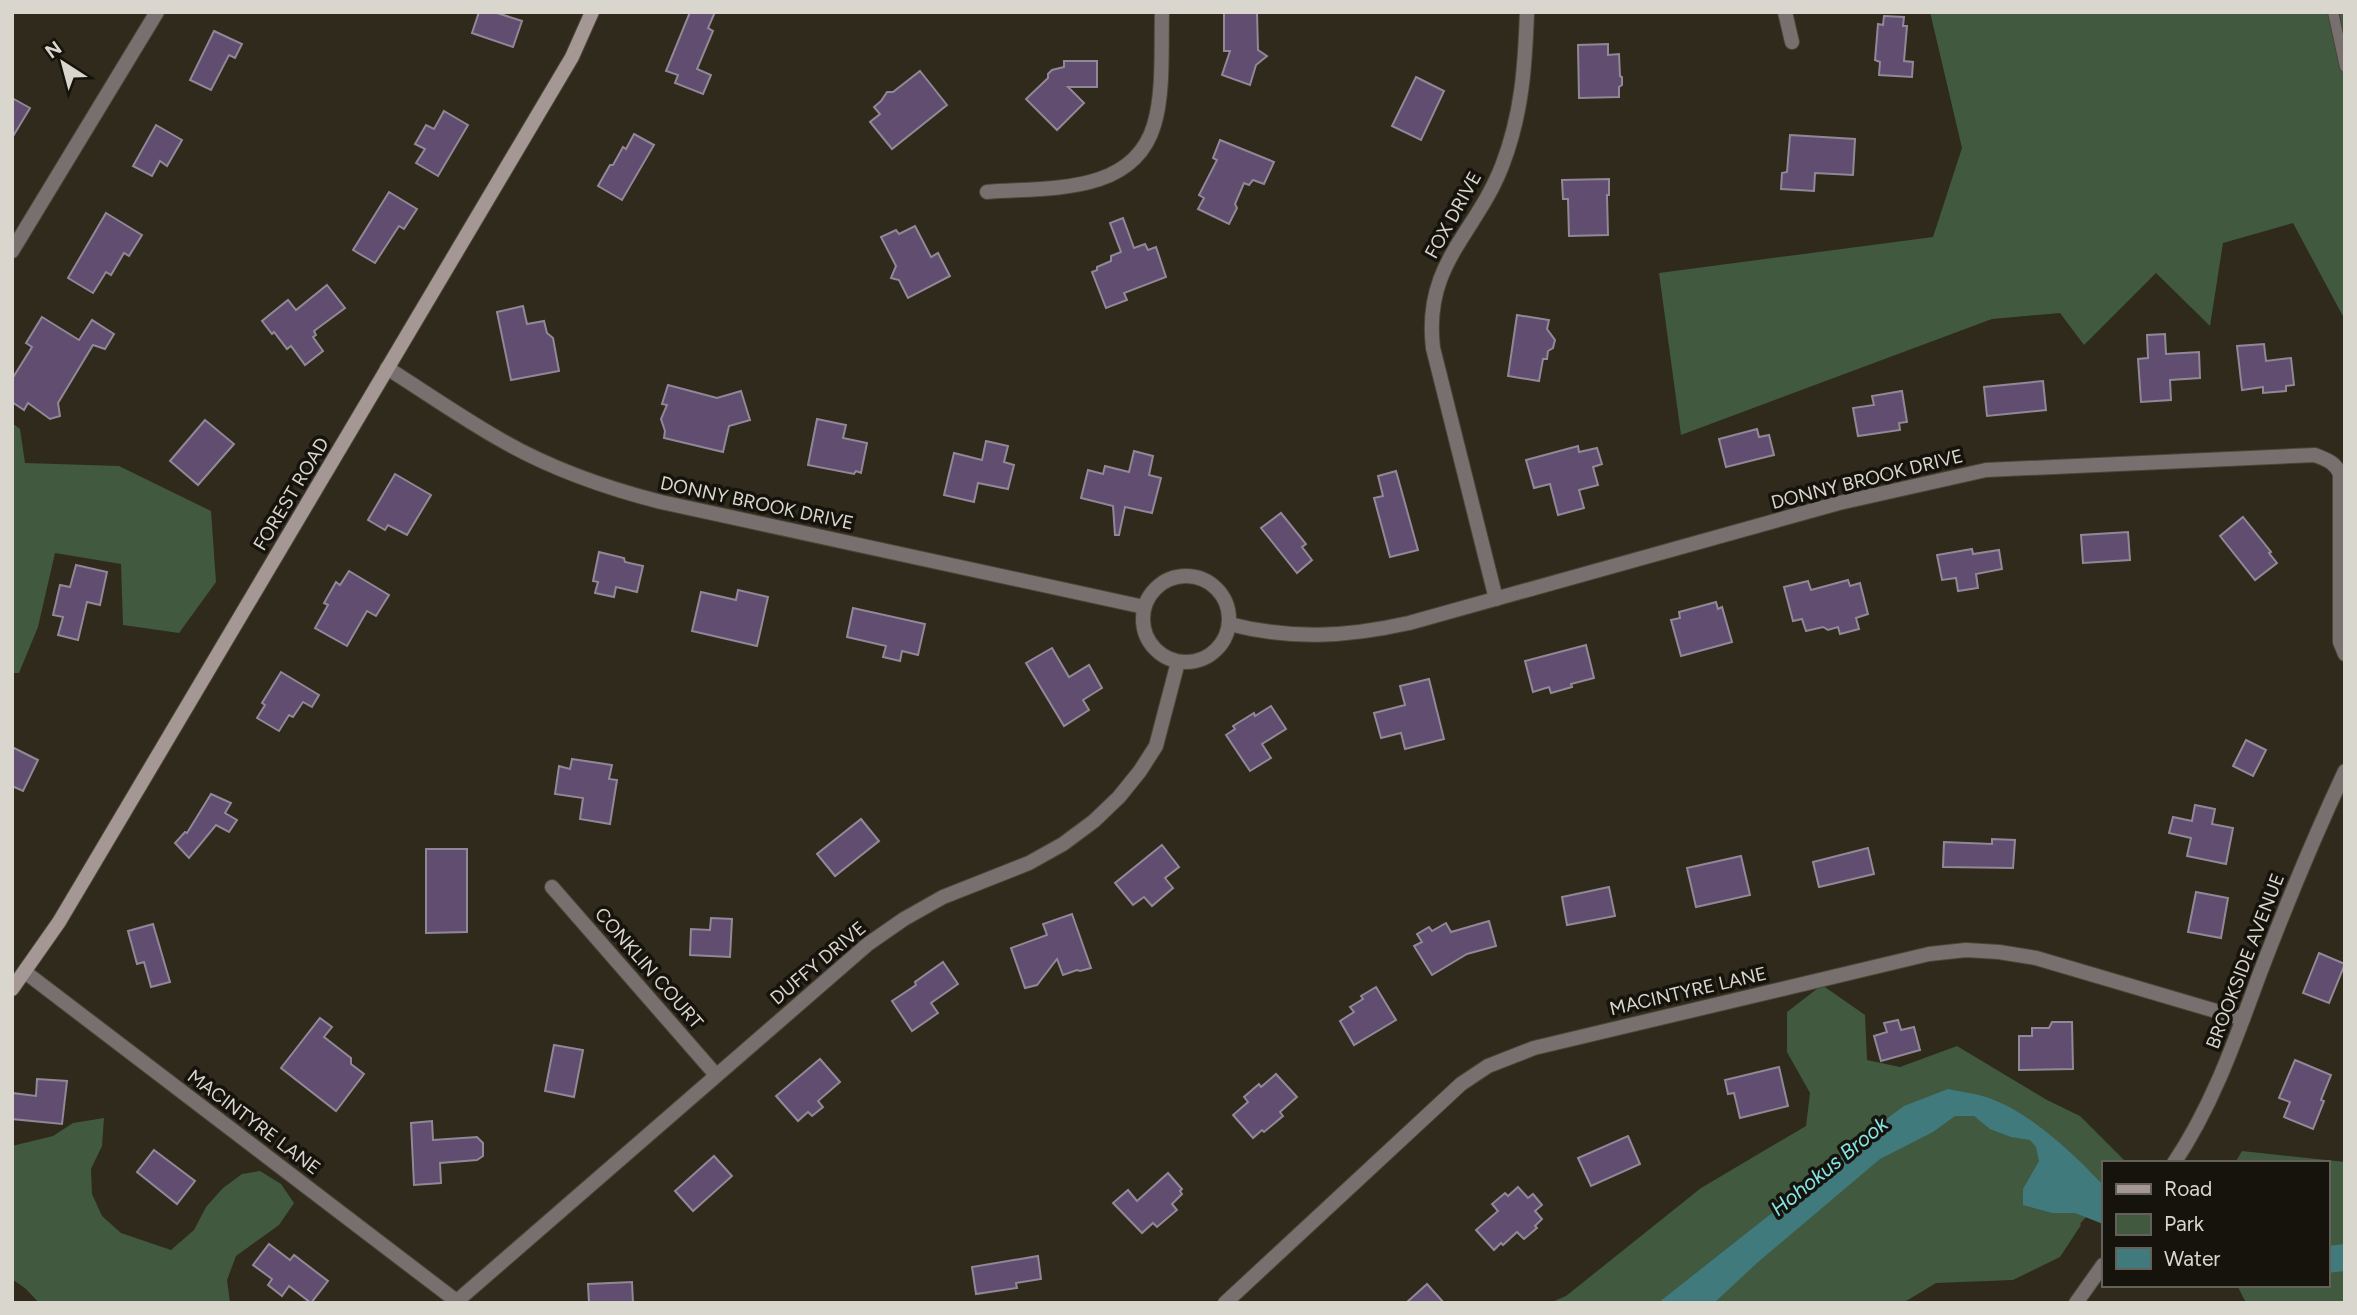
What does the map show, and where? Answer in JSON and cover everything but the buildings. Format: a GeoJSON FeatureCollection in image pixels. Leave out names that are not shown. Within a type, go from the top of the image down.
{"type":"FeatureCollection","features":[{"type":"Feature","properties":{"kind":"main road","name":"FOREST ROAD"},"geometry":{"type":"LineString","coordinates":[[12,989],[64,913],[572,57],[592,12]]}},
{"type":"Feature","properties":{"kind":"street"},"geometry":{"type":"LineString","coordinates":[[12,251],[157,12]]}},
{"type":"Feature","properties":{"kind":"street"},"geometry":{"type":"LineString","coordinates":[[987,192],[1103,180],[1119,172],[1134,159],[1146,144],[1154,126],[1158,106],[1163,12]]}},
{"type":"Feature","properties":{"kind":"street","name":"FOX DRIVE"},"geometry":{"type":"LineString","coordinates":[[1496,599],[1433,348],[1430,326],[1432,304],[1440,277],[1455,245],[1501,169],[1513,134],[1522,98],[1527,12]]}},
{"type":"Feature","properties":{"kind":"street"},"geometry":{"type":"LineString","coordinates":[[1786,12],[1792,42]]}},
{"type":"Feature","properties":{"kind":"street","name":"DONNY BROOK DRIVE"},"geometry":{"type":"LineString","coordinates":[[387,368],[501,440],[546,463],[593,482],[661,502],[1144,607]]}},
{"type":"Feature","properties":{"kind":"street","name":"DONNY BROOK DRIVE"},"geometry":{"type":"LineString","coordinates":[[1229,624],[1261,632],[1328,636],[1371,632],[1839,503],[1986,470],[2315,455],[2341,464],[2340,642],[2345,654]]}},
{"type":"Feature","properties":{"kind":"street"},"geometry":{"type":"LineString","coordinates":[[1188,576],[1201,579],[1219,591],[1228,610],[1229,624],[1225,638],[1211,654],[1192,662],[1178,662],[1164,657],[1153,648],[1142,621],[1150,594],[1161,584],[1188,576]]}},
{"type":"Feature","properties":{"kind":"street","name":"DUFFY DRIVE"},"geometry":{"type":"LineString","coordinates":[[458,1302],[869,944],[904,919],[943,897],[1029,863],[1063,844],[1094,821],[1119,797],[1156,746],[1178,662]]}},
{"type":"Feature","properties":{"kind":"street","name":"BROOKSIDE AVENUE"},"geometry":{"type":"LineString","coordinates":[[2175,1161],[2199,1121],[2243,1019],[2286,906],[2345,771]]}},
{"type":"Feature","properties":{"kind":"street","name":"CONKLIN COURT"},"geometry":{"type":"LineString","coordinates":[[552,887],[716,1075]]}},
{"type":"Feature","properties":{"kind":"street","name":"MACINTYRE LANE"},"geometry":{"type":"LineString","coordinates":[[1225,1303],[1461,1084],[1488,1066],[1534,1048],[1929,954],[1966,950],[2036,958],[2243,1019]]}},
{"type":"Feature","properties":{"kind":"street","name":"MACINTYRE LANE"},"geometry":{"type":"LineString","coordinates":[[25,972],[458,1302]]}},
{"type":"Feature","properties":{"kind":"street"},"geometry":{"type":"LineString","coordinates":[[2076,1303],[2102,1266]]}},
{"type":"Feature","properties":{"kind":"lane"},"geometry":{"type":"LineString","coordinates":[[2333,12],[2345,67]]}},
{"type":"Feature","properties":{"kind":"green space"},"geometry":{"type":"Polygon","coordinates":[[[1930,12],[2345,12],[2345,320],[2293,223],[2223,243],[2210,326],[2156,273],[2084,345],[2060,313],[1992,319],[1681,435],[1659,273],[1933,237],[1962,148],[1930,12]]]}},
{"type":"Feature","properties":{"kind":"green space"},"geometry":{"type":"Polygon","coordinates":[[[12,423],[20,429],[25,463],[119,466],[211,511],[216,582],[179,633],[123,625],[121,564],[55,553],[38,627],[19,673],[12,673],[12,423]]]}},
{"type":"Feature","properties":{"kind":"green space"},"geometry":{"type":"Polygon","coordinates":[[[1822,985],[1865,1015],[1867,1060],[1900,1067],[1957,1046],[2047,1100],[2080,1116],[2125,1161],[2102,1161],[2102,1198],[2080,1224],[2060,1257],[2013,1280],[1936,1283],[1903,1303],[1550,1303],[1566,1296],[1701,1188],[1806,1126],[1810,1093],[1787,1052],[1787,1012],[1822,985]]]}},
{"type":"Feature","properties":{"kind":"green space"},"geometry":{"type":"Polygon","coordinates":[[[104,1118],[102,1146],[91,1169],[92,1194],[102,1216],[121,1233],[171,1250],[194,1230],[206,1207],[223,1188],[242,1174],[260,1171],[281,1184],[294,1203],[279,1225],[236,1256],[227,1280],[230,1303],[39,1303],[12,1279],[12,1146],[53,1136],[73,1123],[104,1118]]]}},
{"type":"Feature","properties":{"kind":"green space"},"geometry":{"type":"Polygon","coordinates":[[[2242,1151],[2345,1162],[2345,1303],[2246,1303],[2238,1287],[2329,1287],[2329,1161],[2236,1161],[2242,1151]]]}},
{"type":"Feature","properties":{"kind":"water"},"geometry":{"type":"Polygon","coordinates":[[[1948,1089],[1981,1096],[2018,1112],[2064,1147],[2102,1184],[2102,1224],[2075,1213],[2052,1213],[2023,1205],[2023,1189],[2039,1161],[2036,1147],[2030,1140],[2011,1137],[1990,1129],[1974,1116],[1955,1116],[1933,1132],[1880,1159],[1714,1303],[1658,1303],[1810,1183],[1862,1137],[1904,1106],[1948,1089]]]}},
{"type":"Feature","properties":{"kind":"water"},"geometry":{"type":"Polygon","coordinates":[[[2345,1244],[2345,1271],[2329,1273],[2329,1246],[2345,1244]]]}},
{"type":"Feature","properties":{"kind":"water label","name":"Hohokus Brook"},"geometry":{"type":"Point","coordinates":[1829,1166]}}]}
